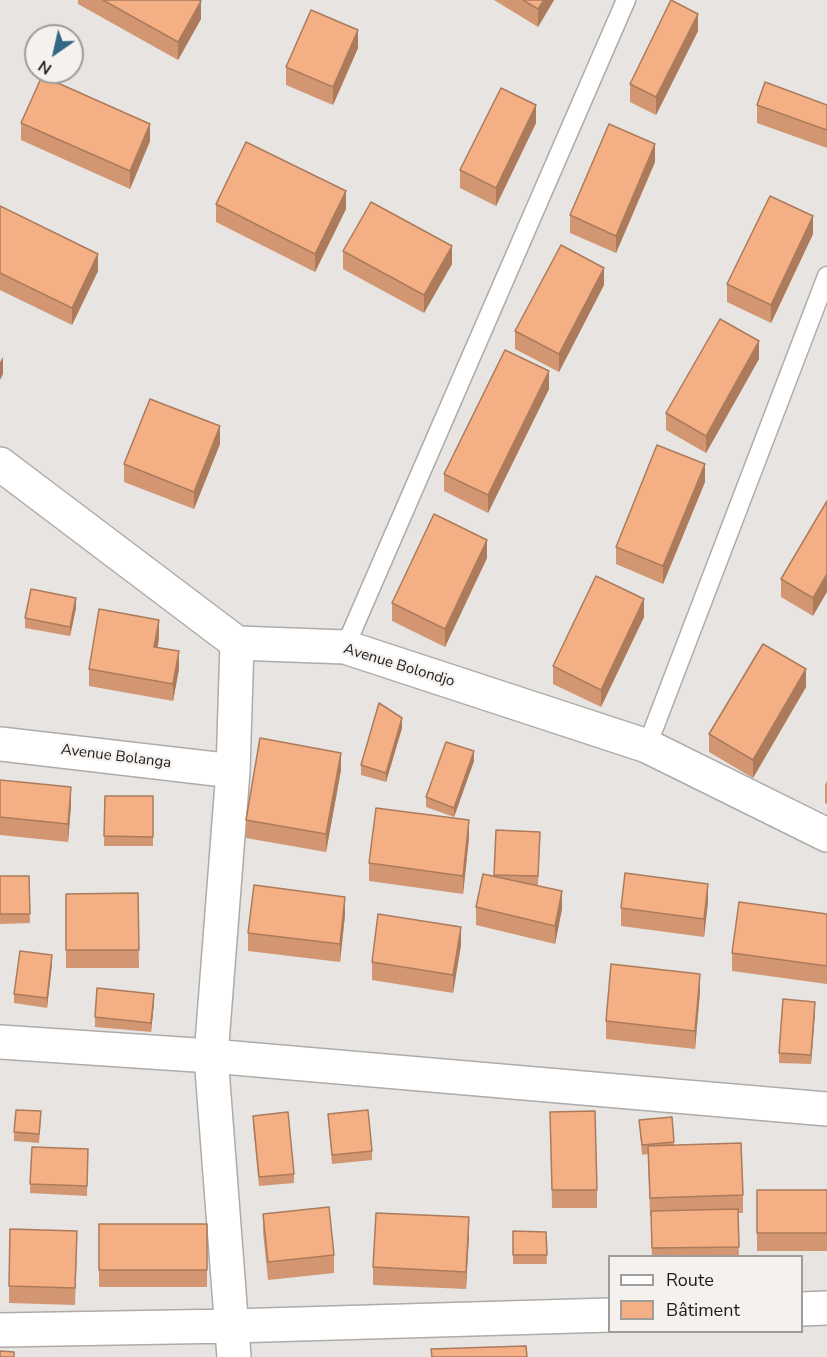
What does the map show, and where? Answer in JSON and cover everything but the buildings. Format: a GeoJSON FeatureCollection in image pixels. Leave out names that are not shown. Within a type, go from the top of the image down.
{"type":"FeatureCollection","features":[{"type":"Feature","properties":{"kind":"street"},"geometry":{"type":"LineString","coordinates":[[0,464],[237,643],[232,771],[211,1056],[232,1342]]}},
{"type":"Feature","properties":{"kind":"street","name":"Avenue Bolondjo"},"geometry":{"type":"LineString","coordinates":[[237,643],[345,647],[647,746],[827,835]]}},
{"type":"Feature","properties":{"kind":"street","name":"Avenue Bolanga"},"geometry":{"type":"LineString","coordinates":[[0,744],[232,771]]}},
{"type":"Feature","properties":{"kind":"street"},"geometry":{"type":"LineString","coordinates":[[0,1042],[211,1056],[827,1109]]}},
{"type":"Feature","properties":{"kind":"street"},"geometry":{"type":"LineString","coordinates":[[803,1309],[827,1308]]}},
{"type":"Feature","properties":{"kind":"street"},"geometry":{"type":"LineString","coordinates":[[0,1330],[232,1342],[608,1315]]}},
{"type":"Feature","properties":{"kind":"lane"},"geometry":{"type":"LineString","coordinates":[[345,647],[626,0]]}},
{"type":"Feature","properties":{"kind":"lane"},"geometry":{"type":"LineString","coordinates":[[647,746],[827,276]]}}]}
